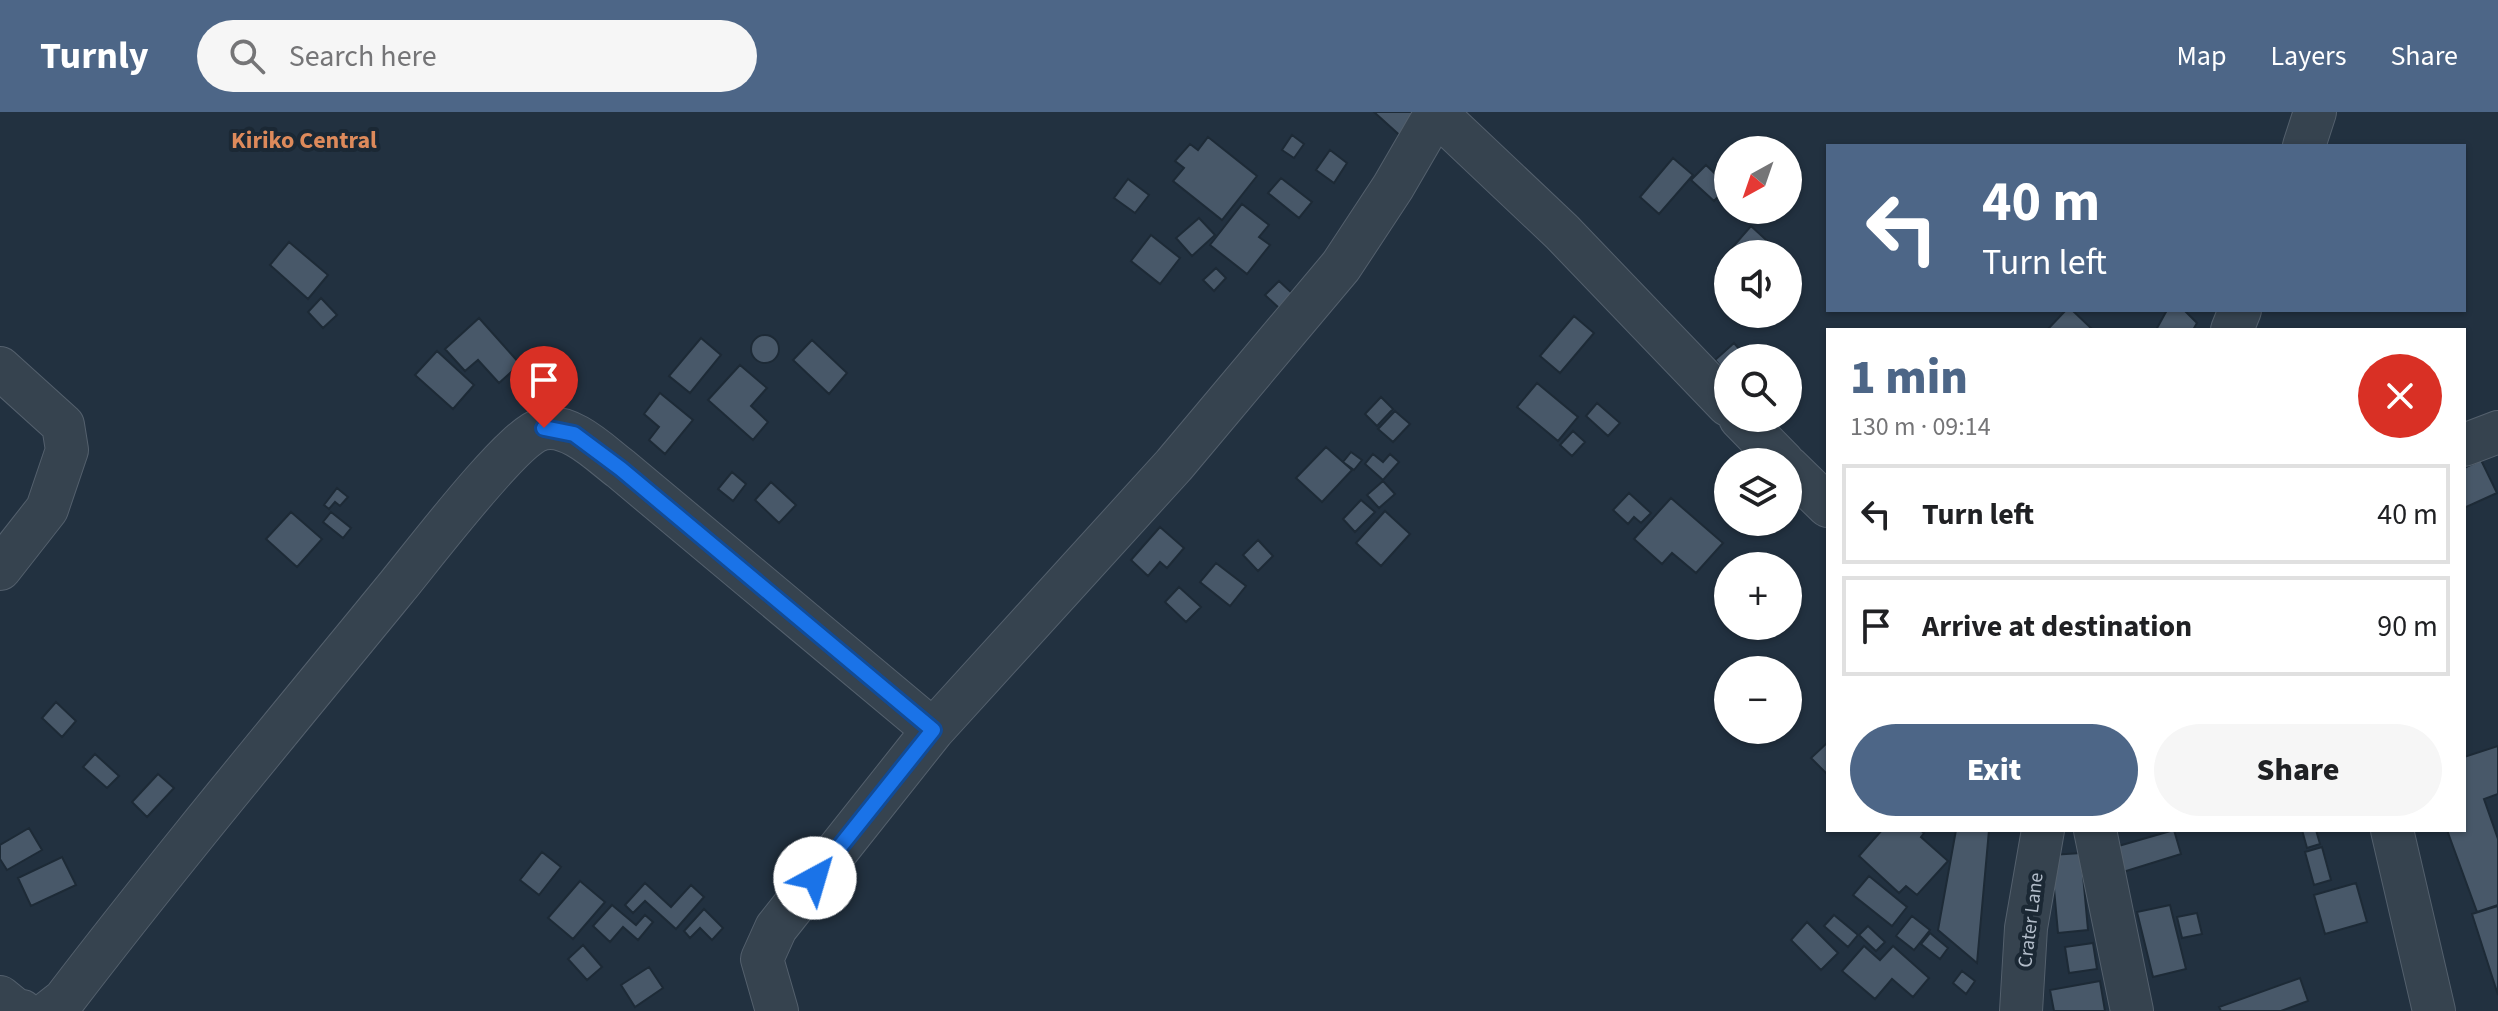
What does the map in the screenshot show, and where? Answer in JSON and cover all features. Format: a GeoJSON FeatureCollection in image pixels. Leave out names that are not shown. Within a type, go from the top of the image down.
{"type":"FeatureCollection","features":[{"type":"Feature","properties":{"kind":"street"},"geometry":{"type":"LineString","coordinates":[[777,1011],[762,959],[776,928],[933,730],[1174,465],[1341,266],[1393,187],[1435,112],[1562,232],[1714,390]]}},
{"type":"Feature","properties":{"kind":"street"},"geometry":{"type":"LineString","coordinates":[[2305,144],[2315,112]]}},
{"type":"Feature","properties":{"kind":"street"},"geometry":{"type":"LineString","coordinates":[[0,368],[63,425],[67,450],[47,509],[0,569]]}},
{"type":"Feature","properties":{"kind":"street"},"geometry":{"type":"LineString","coordinates":[[50,1011],[64,1000],[181,850],[452,519],[522,439],[544,428],[574,434],[621,469],[933,730]]}},
{"type":"Feature","properties":{"kind":"street"},"geometry":{"type":"LineString","coordinates":[[1754,432],[1769,448]]}},
{"type":"Feature","properties":{"kind":"street"},"geometry":{"type":"LineString","coordinates":[[2466,444],[2498,432]]}},
{"type":"Feature","properties":{"kind":"street"},"geometry":{"type":"LineString","coordinates":[[1802,481],[1826,504]]}},
{"type":"Feature","properties":{"kind":"street","name":"Crater Lane"},"geometry":{"type":"LineString","coordinates":[[2021,1011],[2026,928],[2043,832]]}},
{"type":"Feature","properties":{"kind":"street"},"geometry":{"type":"LineString","coordinates":[[2095,832],[2132,1011]]}},
{"type":"Feature","properties":{"kind":"street"},"geometry":{"type":"LineString","coordinates":[[2392,832],[2434,1011]]}},
{"type":"Feature","properties":{"kind":"street"},"geometry":{"type":"LineString","coordinates":[[0,997],[22,1011]]}},
{"type":"Feature","properties":{"kind":"building"},"geometry":{"type":"Polygon","coordinates":[[[1374,112],[1429,112],[1405,140],[1374,112]]]}},
{"type":"Feature","properties":{"kind":"building"},"geometry":{"type":"Polygon","coordinates":[[[1292,135],[1304,144],[1294,158],[1282,150],[1292,135]]]}},
{"type":"Feature","properties":{"kind":"building"},"geometry":{"type":"Polygon","coordinates":[[[1208,137],[1257,176],[1222,220],[1173,181],[1184,168],[1175,161],[1190,144],[1198,150],[1208,137]]]}},
{"type":"Feature","properties":{"kind":"building"},"geometry":{"type":"Polygon","coordinates":[[[1330,150],[1347,163],[1334,183],[1316,170],[1330,150]]]}},
{"type":"Feature","properties":{"kind":"building"},"geometry":{"type":"Polygon","coordinates":[[[1673,158],[1693,175],[1659,214],[1640,197],[1673,158]]]}},
{"type":"Feature","properties":{"kind":"building"},"geometry":{"type":"Polygon","coordinates":[[[1706,165],[1714,173],[1714,201],[1691,180],[1706,165]]]}},
{"type":"Feature","properties":{"kind":"building"},"geometry":{"type":"Polygon","coordinates":[[[1281,178],[1312,202],[1299,218],[1268,193],[1281,178]]]}},
{"type":"Feature","properties":{"kind":"building"},"geometry":{"type":"Polygon","coordinates":[[[1128,179],[1149,195],[1135,213],[1114,198],[1128,179]]]}},
{"type":"Feature","properties":{"kind":"building"},"geometry":{"type":"Polygon","coordinates":[[[1242,204],[1269,225],[1259,237],[1270,245],[1247,274],[1210,245],[1242,204]]]}},
{"type":"Feature","properties":{"kind":"building"},"geometry":{"type":"Polygon","coordinates":[[[1199,218],[1215,235],[1192,256],[1176,238],[1199,218]]]}},
{"type":"Feature","properties":{"kind":"building"},"geometry":{"type":"Polygon","coordinates":[[[1751,226],[1766,240],[1739,240],[1751,226]]]}},
{"type":"Feature","properties":{"kind":"building"},"geometry":{"type":"Polygon","coordinates":[[[1151,235],[1180,258],[1160,284],[1131,261],[1151,235]]]}},
{"type":"Feature","properties":{"kind":"building"},"geometry":{"type":"Polygon","coordinates":[[[289,242],[328,275],[308,299],[270,265],[289,242]]]}},
{"type":"Feature","properties":{"kind":"building"},"geometry":{"type":"Polygon","coordinates":[[[1216,268],[1226,278],[1214,291],[1203,280],[1216,268]]]}},
{"type":"Feature","properties":{"kind":"building"},"geometry":{"type":"Polygon","coordinates":[[[1279,281],[1293,294],[1279,308],[1265,295],[1279,281]]]}},
{"type":"Feature","properties":{"kind":"building"},"geometry":{"type":"Polygon","coordinates":[[[321,298],[337,315],[323,328],[308,312],[321,298]]]}},
{"type":"Feature","properties":{"kind":"building"},"geometry":{"type":"Polygon","coordinates":[[[2064,312],[2074,312],[2091,328],[2049,328],[2064,312]]]}},
{"type":"Feature","properties":{"kind":"building"},"geometry":{"type":"Polygon","coordinates":[[[2166,312],[2186,312],[2197,323],[2194,328],[2157,328],[2166,312]]]}},
{"type":"Feature","properties":{"kind":"building"},"geometry":{"type":"Polygon","coordinates":[[[1574,316],[1594,333],[1560,373],[1540,356],[1574,316]]]}},
{"type":"Feature","properties":{"kind":"building"},"geometry":{"type":"Polygon","coordinates":[[[479,318],[520,364],[499,383],[478,360],[465,371],[445,349],[479,318]]]}},
{"type":"Feature","properties":{"kind":"building"},"geometry":{"type":"Polygon","coordinates":[[[765,335],[775,339],[779,349],[775,359],[765,363],[755,359],[751,349],[755,339],[765,335]]]}},
{"type":"Feature","properties":{"kind":"building"},"geometry":{"type":"Polygon","coordinates":[[[701,338],[721,355],[690,393],[669,376],[701,338]]]}},
{"type":"Feature","properties":{"kind":"building"},"geometry":{"type":"Polygon","coordinates":[[[812,340],[847,373],[829,394],[793,360],[812,340]]]}},
{"type":"Feature","properties":{"kind":"building"},"geometry":{"type":"Polygon","coordinates":[[[437,351],[474,385],[453,409],[415,375],[437,351]]]}},
{"type":"Feature","properties":{"kind":"building"},"geometry":{"type":"Polygon","coordinates":[[[740,365],[767,388],[751,406],[768,422],[753,440],[708,400],[740,365]]]}},
{"type":"Feature","properties":{"kind":"building"},"geometry":{"type":"Polygon","coordinates":[[[1537,383],[1578,417],[1558,441],[1517,407],[1537,383]]]}},
{"type":"Feature","properties":{"kind":"building"},"geometry":{"type":"Polygon","coordinates":[[[660,393],[693,420],[665,454],[649,440],[659,427],[644,414],[660,393]]]}},
{"type":"Feature","properties":{"kind":"building"},"geometry":{"type":"Polygon","coordinates":[[[1381,397],[1393,409],[1377,426],[1365,414],[1381,397]]]}},
{"type":"Feature","properties":{"kind":"building"},"geometry":{"type":"Polygon","coordinates":[[[1597,403],[1620,423],[1608,436],[1586,416],[1597,403]]]}},
{"type":"Feature","properties":{"kind":"building"},"geometry":{"type":"Polygon","coordinates":[[[1395,411],[1410,424],[1393,442],[1378,429],[1395,411]]]}},
{"type":"Feature","properties":{"kind":"building"},"geometry":{"type":"Polygon","coordinates":[[[1573,431],[1585,442],[1572,456],[1560,445],[1573,431]]]}},
{"type":"Feature","properties":{"kind":"building"},"geometry":{"type":"Polygon","coordinates":[[[1326,447],[1352,470],[1322,502],[1296,478],[1326,447]]]}},
{"type":"Feature","properties":{"kind":"building"},"geometry":{"type":"Polygon","coordinates":[[[1351,452],[1362,460],[1354,470],[1343,462],[1351,452]]]}},
{"type":"Feature","properties":{"kind":"building"},"geometry":{"type":"Polygon","coordinates":[[[1373,454],[1383,462],[1390,454],[1399,462],[1383,480],[1365,464],[1373,454]]]}},
{"type":"Feature","properties":{"kind":"building"},"geometry":{"type":"Polygon","coordinates":[[[2481,460],[2497,493],[2466,507],[2466,467],[2481,460]]]}},
{"type":"Feature","properties":{"kind":"building"},"geometry":{"type":"Polygon","coordinates":[[[732,472],[746,484],[733,501],[718,489],[732,472]]]}},
{"type":"Feature","properties":{"kind":"building"},"geometry":{"type":"Polygon","coordinates":[[[1383,481],[1395,494],[1379,508],[1367,495],[1383,481]]]}},
{"type":"Feature","properties":{"kind":"building"},"geometry":{"type":"Polygon","coordinates":[[[771,482],[796,505],[779,523],[755,500],[771,482]]]}},
{"type":"Feature","properties":{"kind":"building"},"geometry":{"type":"Polygon","coordinates":[[[337,488],[348,497],[340,506],[335,502],[329,509],[324,505],[337,488]]]}},
{"type":"Feature","properties":{"kind":"building"},"geometry":{"type":"Polygon","coordinates":[[[1629,493],[1651,513],[1641,523],[1634,517],[1628,524],[1613,510],[1629,493]]]}},
{"type":"Feature","properties":{"kind":"building"},"geometry":{"type":"Polygon","coordinates":[[[1671,498],[1723,543],[1696,573],[1672,553],[1662,564],[1634,539],[1671,498]]]}},
{"type":"Feature","properties":{"kind":"building"},"geometry":{"type":"Polygon","coordinates":[[[1361,500],[1375,512],[1355,532],[1343,519],[1361,500]]]}},
{"type":"Feature","properties":{"kind":"building"},"geometry":{"type":"Polygon","coordinates":[[[1385,511],[1410,534],[1381,566],[1356,543],[1385,511]]]}},
{"type":"Feature","properties":{"kind":"building"},"geometry":{"type":"Polygon","coordinates":[[[291,512],[322,539],[297,567],[266,539],[291,512]]]}},
{"type":"Feature","properties":{"kind":"building"},"geometry":{"type":"Polygon","coordinates":[[[331,512],[351,528],[343,538],[323,522],[331,512]]]}},
{"type":"Feature","properties":{"kind":"building"},"geometry":{"type":"Polygon","coordinates":[[[1160,527],[1184,548],[1167,568],[1160,562],[1148,576],[1131,560],[1160,527]]]}},
{"type":"Feature","properties":{"kind":"building"},"geometry":{"type":"Polygon","coordinates":[[[1258,540],[1273,556],[1258,571],[1243,555],[1258,540]]]}},
{"type":"Feature","properties":{"kind":"building"},"geometry":{"type":"Polygon","coordinates":[[[1216,563],[1246,586],[1230,606],[1200,582],[1216,563]]]}},
{"type":"Feature","properties":{"kind":"building"},"geometry":{"type":"Polygon","coordinates":[[[1179,587],[1201,607],[1186,622],[1165,602],[1179,587]]]}},
{"type":"Feature","properties":{"kind":"building"},"geometry":{"type":"Polygon","coordinates":[[[56,702],[76,721],[62,737],[42,718],[56,702]]]}},
{"type":"Feature","properties":{"kind":"building"},"geometry":{"type":"Polygon","coordinates":[[[1826,744],[1826,773],[1811,758],[1826,744]]]}},
{"type":"Feature","properties":{"kind":"building"},"geometry":{"type":"Polygon","coordinates":[[[2498,746],[2498,794],[2484,799],[2498,839],[2498,905],[2477,912],[2448,832],[2466,832],[2466,756],[2498,746]]]}},
{"type":"Feature","properties":{"kind":"building"},"geometry":{"type":"Polygon","coordinates":[[[95,754],[119,776],[107,788],[83,767],[95,754]]]}},
{"type":"Feature","properties":{"kind":"building"},"geometry":{"type":"Polygon","coordinates":[[[158,774],[174,788],[147,817],[132,802],[158,774]]]}},
{"type":"Feature","properties":{"kind":"building"},"geometry":{"type":"Polygon","coordinates":[[[29,828],[42,850],[7,870],[0,859],[0,845],[29,828]]]}},
{"type":"Feature","properties":{"kind":"building"},"geometry":{"type":"Polygon","coordinates":[[[1880,832],[1923,832],[1921,837],[1948,861],[1917,895],[1906,886],[1899,893],[1859,856],[1880,832]]]}},
{"type":"Feature","properties":{"kind":"building"},"geometry":{"type":"Polygon","coordinates":[[[1956,832],[1989,832],[1977,963],[1938,930],[1956,832]]]}},
{"type":"Feature","properties":{"kind":"building"},"geometry":{"type":"Polygon","coordinates":[[[2175,832],[2181,854],[2123,872],[2115,847],[2175,832]]]}},
{"type":"Feature","properties":{"kind":"building"},"geometry":{"type":"Polygon","coordinates":[[[2303,832],[2317,832],[2320,844],[2307,848],[2303,832]]]}},
{"type":"Feature","properties":{"kind":"building"},"geometry":{"type":"Polygon","coordinates":[[[2322,847],[2331,880],[2314,885],[2305,852],[2322,847]]]}},
{"type":"Feature","properties":{"kind":"building"},"geometry":{"type":"Polygon","coordinates":[[[542,852],[561,867],[539,895],[520,880],[542,852]]]}},
{"type":"Feature","properties":{"kind":"building"},"geometry":{"type":"Polygon","coordinates":[[[2081,853],[2088,930],[2058,933],[2051,855],[2081,853]]]}},
{"type":"Feature","properties":{"kind":"building"},"geometry":{"type":"Polygon","coordinates":[[[62,857],[76,885],[31,906],[18,878],[62,857]]]}},
{"type":"Feature","properties":{"kind":"building"},"geometry":{"type":"Polygon","coordinates":[[[1869,876],[1907,907],[1892,926],[1853,895],[1869,876]]]}},
{"type":"Feature","properties":{"kind":"building"},"geometry":{"type":"Polygon","coordinates":[[[580,881],[605,902],[573,939],[548,918],[580,881]]]}},
{"type":"Feature","properties":{"kind":"building"},"geometry":{"type":"Polygon","coordinates":[[[645,883],[671,907],[691,885],[704,897],[676,929],[645,901],[633,913],[625,905],[645,883]]]}},
{"type":"Feature","properties":{"kind":"building"},"geometry":{"type":"Polygon","coordinates":[[[2356,883],[2367,922],[2325,934],[2314,895],[2356,883]]]}},
{"type":"Feature","properties":{"kind":"building"},"geometry":{"type":"Polygon","coordinates":[[[612,905],[636,925],[645,915],[653,922],[638,940],[623,927],[610,942],[593,926],[612,905]]]}},
{"type":"Feature","properties":{"kind":"building"},"geometry":{"type":"Polygon","coordinates":[[[2170,905],[2186,969],[2153,977],[2137,912],[2170,905]]]}},
{"type":"Feature","properties":{"kind":"building"},"geometry":{"type":"Polygon","coordinates":[[[2498,906],[2498,995],[2472,914],[2498,906]]]}},
{"type":"Feature","properties":{"kind":"building"},"geometry":{"type":"Polygon","coordinates":[[[704,909],[723,928],[712,940],[700,928],[690,938],[684,931],[704,909]]]}},
{"type":"Feature","properties":{"kind":"building"},"geometry":{"type":"Polygon","coordinates":[[[2197,913],[2202,934],[2182,938],[2177,917],[2197,913]]]}},
{"type":"Feature","properties":{"kind":"building"},"geometry":{"type":"Polygon","coordinates":[[[1834,915],[1858,935],[1848,947],[1824,926],[1834,915]]]}},
{"type":"Feature","properties":{"kind":"building"},"geometry":{"type":"Polygon","coordinates":[[[1912,916],[1930,930],[1914,950],[1896,936],[1912,916]]]}},
{"type":"Feature","properties":{"kind":"building"},"geometry":{"type":"Polygon","coordinates":[[[1807,922],[1838,953],[1821,970],[1791,940],[1807,922]]]}},
{"type":"Feature","properties":{"kind":"building"},"geometry":{"type":"Polygon","coordinates":[[[1868,926],[1885,942],[1876,951],[1859,935],[1868,926]]]}},
{"type":"Feature","properties":{"kind":"building"},"geometry":{"type":"Polygon","coordinates":[[[1930,933],[1948,948],[1940,959],[1921,944],[1930,933]]]}},
{"type":"Feature","properties":{"kind":"building"},"geometry":{"type":"Polygon","coordinates":[[[2093,943],[2097,969],[2069,973],[2065,947],[2093,943]]]}},
{"type":"Feature","properties":{"kind":"building"},"geometry":{"type":"Polygon","coordinates":[[[583,945],[602,967],[587,980],[568,959],[583,945]]]}},
{"type":"Feature","properties":{"kind":"building"},"geometry":{"type":"Polygon","coordinates":[[[1864,946],[1880,960],[1893,946],[1929,978],[1913,997],[1892,979],[1875,999],[1842,971],[1864,946]]]}},
{"type":"Feature","properties":{"kind":"building"},"geometry":{"type":"Polygon","coordinates":[[[649,967],[663,988],[635,1007],[621,985],[649,967]]]}},
{"type":"Feature","properties":{"kind":"building"},"geometry":{"type":"Polygon","coordinates":[[[1962,971],[1975,981],[1966,994],[1953,983],[1962,971]]]}},
{"type":"Feature","properties":{"kind":"building"},"geometry":{"type":"Polygon","coordinates":[[[2300,978],[2308,1001],[2281,1011],[2221,1011],[2219,1007],[2300,978]]]}},
{"type":"Feature","properties":{"kind":"building"},"geometry":{"type":"Polygon","coordinates":[[[2100,981],[2105,1011],[2054,1011],[2050,990],[2100,981]]]}},
{"type":"Feature","properties":{"kind":"district","name":"Kiriko Central"},"geometry":{"type":"Point","coordinates":[304,140]}},
{"type":"Feature","properties":{"kind":"route"},"geometry":{"type":"LineString","coordinates":[[544,428],[574,434],[621,469],[933,730],[815,878]]}}]}
